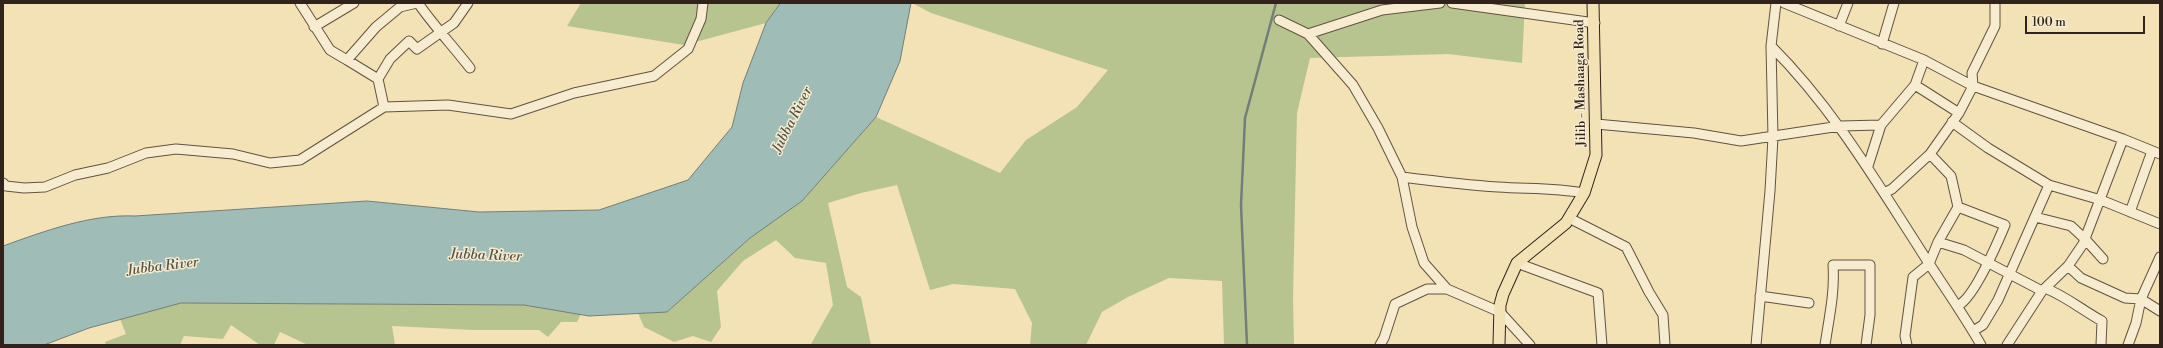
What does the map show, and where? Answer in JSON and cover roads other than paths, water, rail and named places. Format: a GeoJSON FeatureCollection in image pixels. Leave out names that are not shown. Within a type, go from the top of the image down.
{"type":"FeatureCollection","features":[{"type":"Feature","properties":{"kind":"main road","name":"Jilib - Mashaaga Road"},"geometry":{"type":"LineString","coordinates":[[1499,345],[1500,312],[1503,294],[1517,263],[1569,218],[1584,193],[1596,155],[1594,3]]}},
{"type":"Feature","properties":{"kind":"street"},"geometry":{"type":"LineString","coordinates":[[300,3],[330,50],[378,79]]}},
{"type":"Feature","properties":{"kind":"street"},"geometry":{"type":"LineString","coordinates":[[314,27],[354,3]]}},
{"type":"Feature","properties":{"kind":"street"},"geometry":{"type":"LineString","coordinates":[[347,60],[376,27],[400,7],[417,3],[440,33],[453,45],[470,68]]}},
{"type":"Feature","properties":{"kind":"street"},"geometry":{"type":"LineString","coordinates":[[384,107],[378,79],[390,59],[409,41],[417,49],[440,33],[454,22],[468,3]]}},
{"type":"Feature","properties":{"kind":"street"},"geometry":{"type":"LineString","coordinates":[[3,183],[6,186],[24,188],[45,187],[75,175],[108,168],[146,153],[176,149],[233,154],[270,163],[300,160],[384,107],[448,105],[511,114],[574,93],[654,76],[688,49],[701,19],[703,3]]}},
{"type":"Feature","properties":{"kind":"street"},"geometry":{"type":"LineString","coordinates":[[1308,34],[1382,10],[1440,3]]}},
{"type":"Feature","properties":{"kind":"street"},"geometry":{"type":"LineString","coordinates":[[1452,3],[1595,23]]}},
{"type":"Feature","properties":{"kind":"street"},"geometry":{"type":"LineString","coordinates":[[1756,345],[1773,137],[1771,46],[1776,3]]}},
{"type":"Feature","properties":{"kind":"street"},"geometry":{"type":"LineString","coordinates":[[1784,3],[1924,60],[1973,86],[2123,139],[2156,153],[2130,212]]}},
{"type":"Feature","properties":{"kind":"street"},"geometry":{"type":"LineString","coordinates":[[1839,26],[1848,3]]}},
{"type":"Feature","properties":{"kind":"street"},"geometry":{"type":"LineString","coordinates":[[1882,44],[1894,3]]}},
{"type":"Feature","properties":{"kind":"street"},"geometry":{"type":"LineString","coordinates":[[1884,193],[1892,190],[1930,154],[1959,113],[1973,86],[1972,73],[1996,26],[1995,3]]}},
{"type":"Feature","properties":{"kind":"street"},"geometry":{"type":"LineString","coordinates":[[1279,20],[1308,34],[1353,85],[1378,128],[1402,177],[1412,227],[1424,263],[1447,288],[1500,312],[1530,345]]}},
{"type":"Feature","properties":{"kind":"street"},"geometry":{"type":"LineString","coordinates":[[1771,46],[1796,71],[1840,126],[1868,166],[1981,345]]}},
{"type":"Feature","properties":{"kind":"street"},"geometry":{"type":"LineString","coordinates":[[1868,166],[1881,125],[1915,85],[1924,60]]}},
{"type":"Feature","properties":{"kind":"street"},"geometry":{"type":"LineString","coordinates":[[1915,85],[1959,113]]}},
{"type":"Feature","properties":{"kind":"street"},"geometry":{"type":"LineString","coordinates":[[1952,122],[1988,148],[2050,185],[2101,200],[2160,224]]}},
{"type":"Feature","properties":{"kind":"street"},"geometry":{"type":"LineString","coordinates":[[1596,124],[1694,133],[1741,141],[1840,126],[1881,125]]}},
{"type":"Feature","properties":{"kind":"street"},"geometry":{"type":"LineString","coordinates":[[2007,345],[2044,290],[2068,266],[2085,239],[2123,139]]}},
{"type":"Feature","properties":{"kind":"street"},"geometry":{"type":"LineString","coordinates":[[1907,345],[1905,336],[1913,277],[1929,264],[1938,242],[1958,207],[1951,176],[1930,154]]}},
{"type":"Feature","properties":{"kind":"street"},"geometry":{"type":"LineString","coordinates":[[1402,177],[1441,183],[1558,189],[1584,193]]}},
{"type":"Feature","properties":{"kind":"street"},"geometry":{"type":"LineString","coordinates":[[1973,331],[1983,325],[1998,300],[2050,185]]}},
{"type":"Feature","properties":{"kind":"street"},"geometry":{"type":"LineString","coordinates":[[1957,306],[1964,303],[1987,263],[2005,225],[1958,207]]}},
{"type":"Feature","properties":{"kind":"street"},"geometry":{"type":"LineString","coordinates":[[2035,217],[2071,226],[2103,259]]}},
{"type":"Feature","properties":{"kind":"street"},"geometry":{"type":"LineString","coordinates":[[1569,218],[1626,247],[1649,292],[1663,315],[1664,345]]}},
{"type":"Feature","properties":{"kind":"street"},"geometry":{"type":"LineString","coordinates":[[1938,242],[1964,250],[1987,263],[2044,290],[2068,298],[2102,320],[2101,345]]}},
{"type":"Feature","properties":{"kind":"street"},"geometry":{"type":"LineString","coordinates":[[2128,345],[2142,305],[2141,300],[2156,279],[2160,257]]}},
{"type":"Feature","properties":{"kind":"street"},"geometry":{"type":"LineString","coordinates":[[1517,263],[1598,293],[1602,345]]}},
{"type":"Feature","properties":{"kind":"street"},"geometry":{"type":"LineString","coordinates":[[1826,345],[1830,306],[1834,286],[1833,265],[1870,265],[1870,315],[1866,345]]}},
{"type":"Feature","properties":{"kind":"street"},"geometry":{"type":"LineString","coordinates":[[2068,266],[2083,279],[2125,298],[2141,300],[2160,311]]}},
{"type":"Feature","properties":{"kind":"street"},"geometry":{"type":"LineString","coordinates":[[1380,345],[1384,338],[1395,304],[1427,288],[1447,288]]}},
{"type":"Feature","properties":{"kind":"street"},"geometry":{"type":"LineString","coordinates":[[1760,296],[1809,303]]}},
{"type":"Feature","properties":{"kind":"water","name":"Jubba River"},"geometry":{"type":"Polygon","coordinates":[[[781,3],[911,3],[900,61],[876,117],[802,201],[750,238],[667,312],[589,316],[524,305],[181,303],[89,328],[44,345],[3,345],[3,246],[68,225],[118,216],[367,201],[479,212],[599,210],[688,180],[732,127],[743,83],[766,23],[781,3]]]}},
{"type":"Feature","properties":{"kind":"waterway"},"geometry":{"type":"LineString","coordinates":[[1247,345],[1241,205],[1245,118],[1276,3]]}}]}
